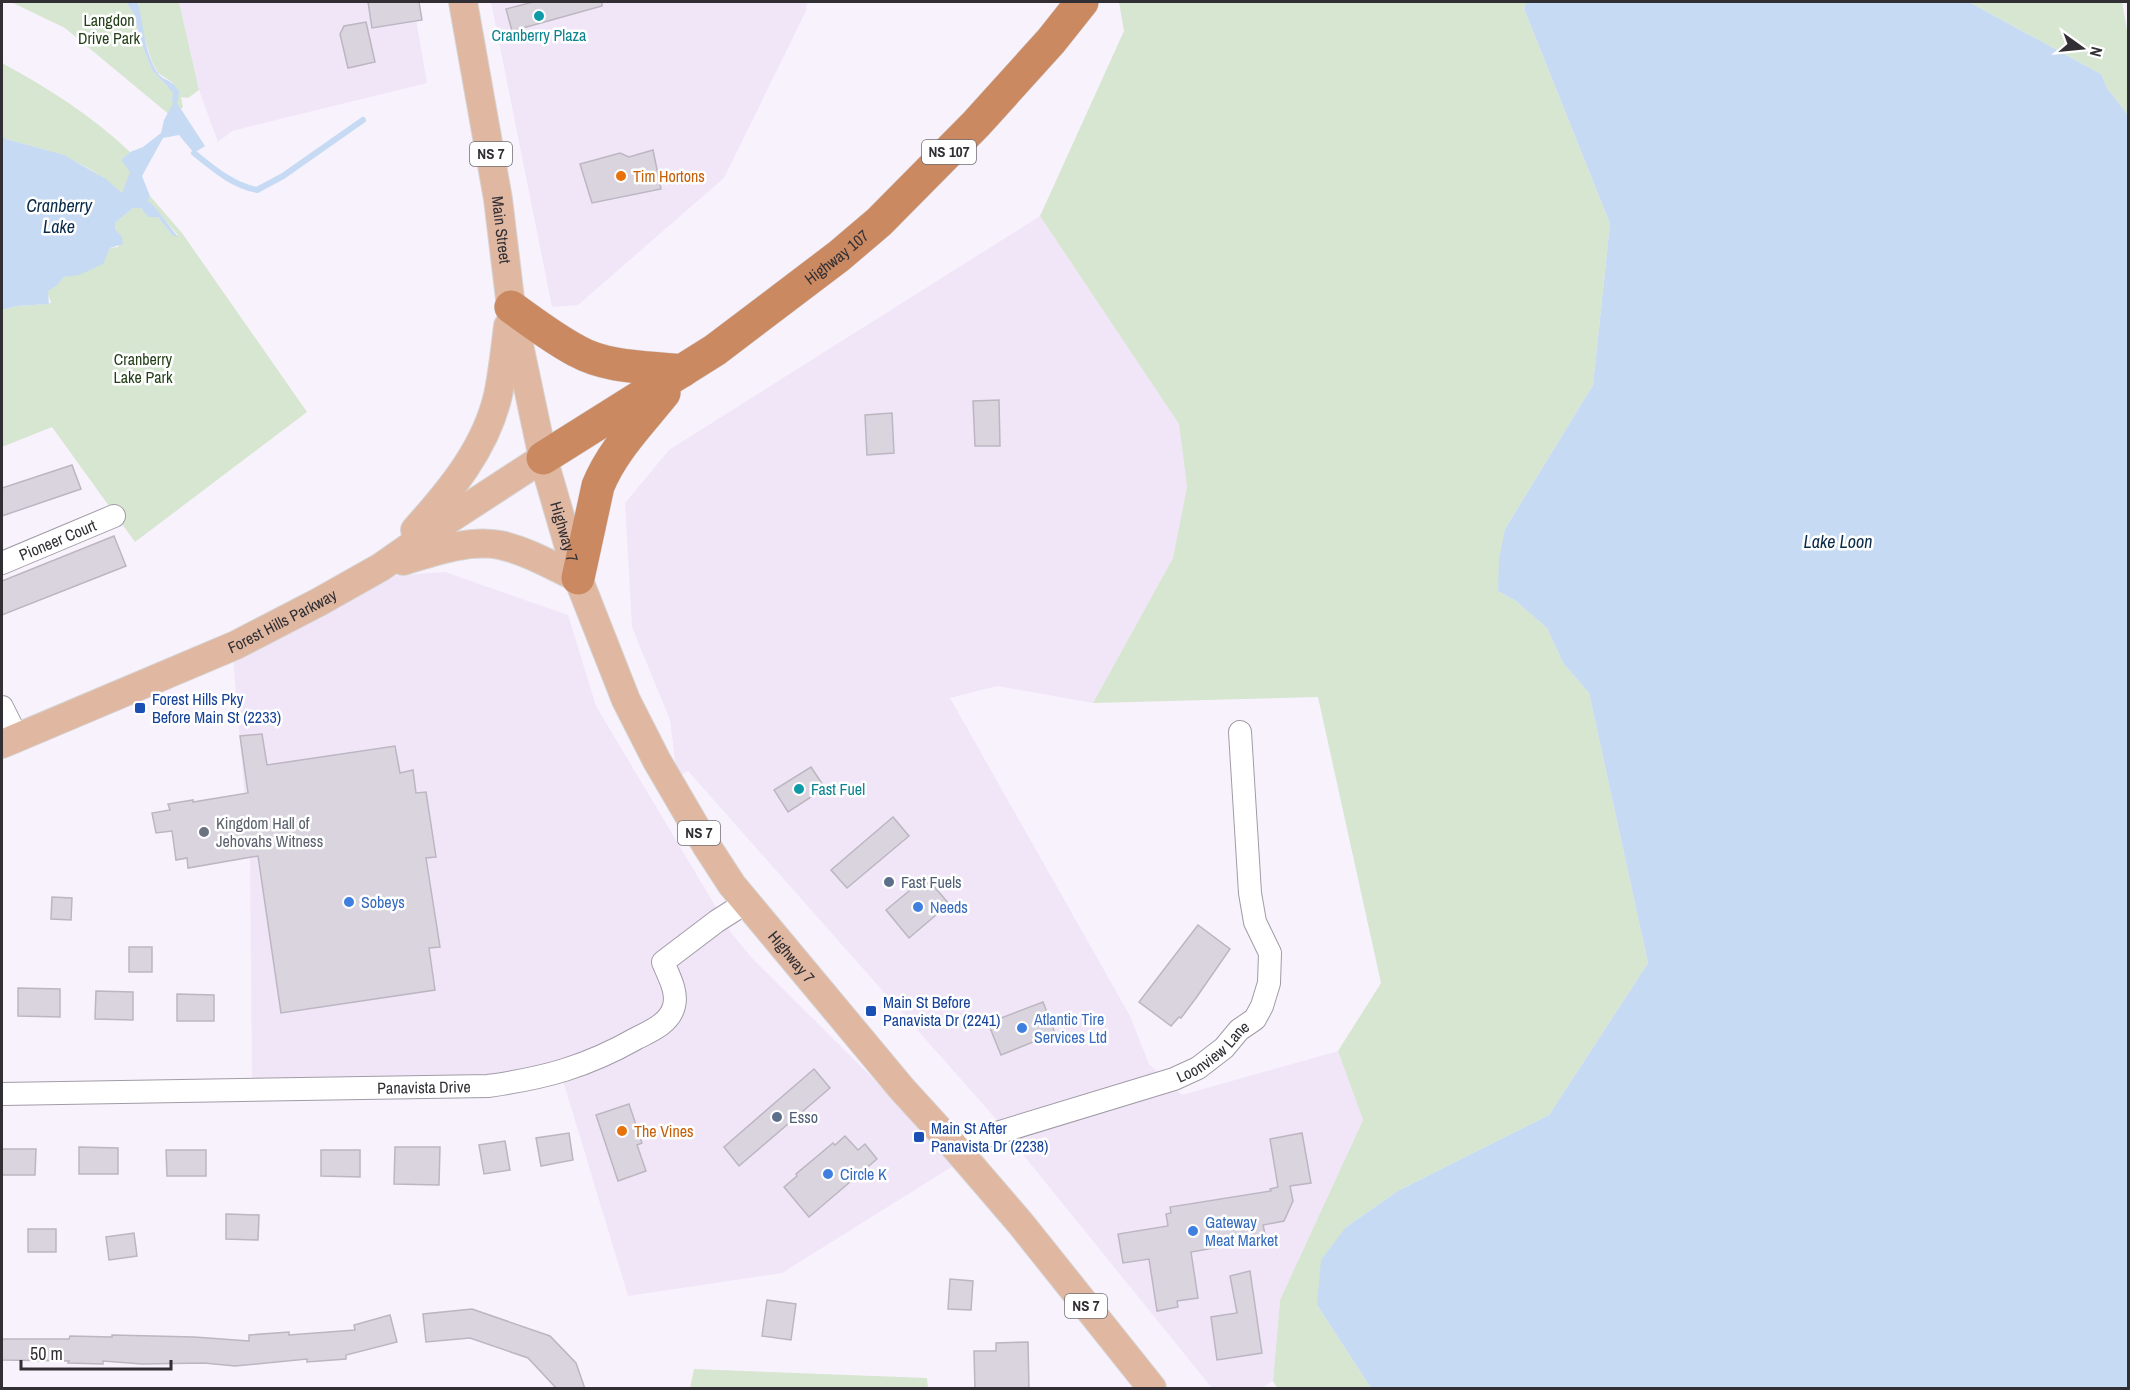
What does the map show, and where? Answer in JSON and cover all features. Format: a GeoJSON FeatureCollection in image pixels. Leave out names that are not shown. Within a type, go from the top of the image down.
{"type":"FeatureCollection","features":[{"type":"Feature","properties":{"kind":"highway","name":"Highway 107"},"geometry":{"type":"LineString","coordinates":[[543,458],[723,344],[839,256],[879,222],[976,124],[1051,41],[1082,2]]}},
{"type":"Feature","properties":{"kind":"highway"},"geometry":{"type":"LineString","coordinates":[[511,307],[578,352],[592,358],[681,371]]}},
{"type":"Feature","properties":{"kind":"highway"},"geometry":{"type":"LineString","coordinates":[[578,578],[598,486],[604,472],[622,445],[681,371]]}},
{"type":"Feature","properties":{"kind":"main road","name":"Main Street"},"geometry":{"type":"LineString","coordinates":[[463,2],[498,199],[511,307],[543,458]]}},
{"type":"Feature","properties":{"kind":"main road"},"geometry":{"type":"LineString","coordinates":[[381,567],[448,492],[474,455],[498,395],[511,307]]}},
{"type":"Feature","properties":{"kind":"main road","name":"Forest Hills Parkway"},"geometry":{"type":"LineString","coordinates":[[9,741],[236,645],[381,567],[461,511],[543,458]]}},
{"type":"Feature","properties":{"kind":"main road","name":"Highway 7"},"geometry":{"type":"LineString","coordinates":[[543,458],[578,578],[626,700],[657,761],[732,885],[902,1089],[1021,1224],[1152,1389]]}},
{"type":"Feature","properties":{"kind":"main road"},"geometry":{"type":"LineString","coordinates":[[381,567],[443,549],[481,544],[499,545],[516,550],[578,578]]}},
{"type":"Feature","properties":{"kind":"street","name":"Pioneer Court"},"geometry":{"type":"LineString","coordinates":[[2,563],[114,516]]}},
{"type":"Feature","properties":{"kind":"street"},"geometry":{"type":"LineString","coordinates":[[2,707],[9,741]]}},
{"type":"Feature","properties":{"kind":"street","name":"Loonview Lane"},"geometry":{"type":"LineString","coordinates":[[954,1146],[1174,1079],[1198,1068],[1224,1048],[1239,1030],[1255,1019],[1262,1006],[1269,983],[1270,953],[1255,922],[1250,892],[1240,732]]}},
{"type":"Feature","properties":{"kind":"street","name":"Panavista Drive"},"geometry":{"type":"LineString","coordinates":[[2,1094],[488,1086],[546,1076],[582,1065],[615,1051],[665,1022],[674,1008],[676,999],[663,962],[717,921],[747,902]]}},
{"type":"Feature","properties":{"kind":"shaded area"},"geometry":{"type":"Polygon","coordinates":[[[179,2],[413,2],[427,83],[232,131],[218,142],[199,90],[179,2]]]}},
{"type":"Feature","properties":{"kind":"shaded area"},"geometry":{"type":"Polygon","coordinates":[[[491,2],[807,2],[806,11],[724,178],[578,305],[552,307],[491,2]]]}},
{"type":"Feature","properties":{"kind":"shaded area"},"geometry":{"type":"Polygon","coordinates":[[[1040,216],[1179,424],[1187,487],[1173,558],[1093,703],[997,686],[950,698],[1130,1016],[1149,1064],[1182,1095],[1338,1051],[1363,1120],[1280,1300],[1273,1381],[1261,1388],[1212,1388],[1020,1151],[1005,1129],[688,771],[677,777],[670,720],[632,627],[625,503],[669,450],[1040,216]]]}},
{"type":"Feature","properties":{"kind":"shaded area"},"geometry":{"type":"Polygon","coordinates":[[[445,572],[568,615],[596,706],[732,934],[751,957],[958,1163],[782,1273],[628,1296],[558,1064],[527,1074],[252,1078],[250,860],[232,646],[375,577],[445,572]]]}},
{"type":"Feature","properties":{"kind":"green space","name":"Langdon Drive Park"},"geometry":{"type":"Polygon","coordinates":[[[11,2],[126,2],[134,14],[141,42],[152,70],[175,92],[173,83],[158,73],[152,62],[143,33],[138,2],[179,2],[199,90],[188,98],[181,97],[183,107],[171,116],[65,28],[11,2]]]}},
{"type":"Feature","properties":{"kind":"green space"},"geometry":{"type":"Polygon","coordinates":[[[1119,2],[1526,2],[1524,9],[1610,224],[1593,385],[1505,529],[1498,591],[1516,601],[1547,628],[1563,663],[1589,693],[1648,963],[1549,1115],[1398,1191],[1346,1227],[1317,1305],[1371,1388],[1277,1388],[1273,1381],[1280,1300],[1363,1120],[1338,1051],[1381,983],[1318,697],[1093,703],[1173,558],[1187,487],[1179,424],[1040,216],[1124,31],[1119,2]]]}},
{"type":"Feature","properties":{"kind":"green space"},"geometry":{"type":"Polygon","coordinates":[[[1969,2],[2122,2],[2128,35],[2128,115],[2107,88],[2101,74],[1969,2]]]}},
{"type":"Feature","properties":{"kind":"green space"},"geometry":{"type":"Polygon","coordinates":[[[2,63],[69,103],[130,152],[121,160],[131,172],[122,193],[81,164],[2,136],[2,63]]]}},
{"type":"Feature","properties":{"kind":"green space","name":"Cranberry Lake Park"},"geometry":{"type":"Polygon","coordinates":[[[150,196],[182,233],[307,412],[135,542],[52,427],[2,447],[2,310],[17,306],[49,304],[51,302],[47,292],[64,277],[91,268],[101,261],[110,248],[118,247],[122,237],[115,229],[115,223],[133,208],[139,207],[148,216],[158,217],[172,235],[178,235],[148,201],[150,196]]]}},
{"type":"Feature","properties":{"kind":"green space"},"geometry":{"type":"Polygon","coordinates":[[[694,1369],[927,1378],[928,1388],[690,1388],[694,1369]]]}},
{"type":"Feature","properties":{"kind":"water"},"geometry":{"type":"Polygon","coordinates":[[[126,2],[138,3],[153,64],[162,78],[172,84],[176,92],[170,89],[152,70],[141,42],[134,14],[126,2]]]}},
{"type":"Feature","properties":{"kind":"water","name":"Lake Loon"},"geometry":{"type":"Polygon","coordinates":[[[1526,2],[1969,2],[2101,74],[2107,88],[2128,115],[2128,1388],[1371,1388],[1317,1305],[1321,1260],[1346,1227],[1398,1191],[1549,1115],[1648,963],[1589,693],[1563,663],[1547,628],[1516,601],[1498,591],[1499,559],[1505,529],[1593,385],[1610,224],[1524,9],[1526,2]]]}},
{"type":"Feature","properties":{"kind":"water","name":"Cranberry Lake"},"geometry":{"type":"Polygon","coordinates":[[[175,100],[205,146],[194,153],[179,135],[163,138],[142,176],[150,196],[148,201],[178,237],[172,235],[158,217],[148,217],[141,208],[133,208],[115,223],[115,229],[122,237],[123,244],[110,248],[103,264],[79,275],[64,277],[48,291],[49,304],[17,306],[2,310],[2,136],[64,155],[106,179],[122,193],[130,172],[121,160],[161,133],[164,120],[175,100]]]}},
{"type":"Feature","properties":{"kind":"building"},"geometry":{"type":"Polygon","coordinates":[[[368,2],[419,2],[422,20],[372,28],[368,2]]]}},
{"type":"Feature","properties":{"kind":"building","name":"Cranberry Plaza"},"geometry":{"type":"Polygon","coordinates":[[[533,2],[602,2],[602,6],[512,31],[506,9],[533,2]]]}},
{"type":"Feature","properties":{"kind":"building"},"geometry":{"type":"Polygon","coordinates":[[[366,22],[375,62],[348,68],[340,34],[344,26],[366,22]]]}},
{"type":"Feature","properties":{"kind":"building","name":"Tim Hortons"},"geometry":{"type":"Polygon","coordinates":[[[653,150],[661,189],[592,203],[580,164],[620,153],[629,157],[653,150]]]}},
{"type":"Feature","properties":{"kind":"building"},"geometry":{"type":"Polygon","coordinates":[[[999,400],[1000,446],[975,446],[973,401],[999,400]]]}},
{"type":"Feature","properties":{"kind":"building"},"geometry":{"type":"Polygon","coordinates":[[[892,413],[894,453],[867,455],[865,415],[892,413]]]}},
{"type":"Feature","properties":{"kind":"building"},"geometry":{"type":"Polygon","coordinates":[[[72,465],[81,489],[2,516],[2,488],[72,465]]]}},
{"type":"Feature","properties":{"kind":"building"},"geometry":{"type":"Polygon","coordinates":[[[114,536],[126,566],[2,615],[2,581],[114,536]]]}},
{"type":"Feature","properties":{"kind":"building","name":"Sobeys"},"geometry":{"type":"Polygon","coordinates":[[[262,734],[267,765],[395,746],[400,773],[413,770],[416,793],[426,792],[436,857],[426,858],[440,947],[429,948],[435,990],[281,1013],[258,856],[188,868],[187,858],[176,860],[172,831],[156,833],[152,813],[170,810],[168,804],[248,793],[240,736],[262,734]]]}},
{"type":"Feature","properties":{"kind":"building","name":"Fast Fuel"},"geometry":{"type":"Polygon","coordinates":[[[811,767],[825,788],[788,812],[774,790],[811,767]]]}},
{"type":"Feature","properties":{"kind":"building"},"geometry":{"type":"Polygon","coordinates":[[[893,817],[909,836],[847,888],[831,870],[893,817]]]}},
{"type":"Feature","properties":{"kind":"building","name":"Needs"},"geometry":{"type":"Polygon","coordinates":[[[926,877],[949,904],[909,938],[886,910],[926,877]]]}},
{"type":"Feature","properties":{"kind":"building"},"geometry":{"type":"Polygon","coordinates":[[[52,897],[72,898],[71,920],[51,919],[52,897]]]}},
{"type":"Feature","properties":{"kind":"building"},"geometry":{"type":"Polygon","coordinates":[[[1198,925],[1230,949],[1181,1018],[1179,1017],[1171,1026],[1139,1002],[1198,925]]]}},
{"type":"Feature","properties":{"kind":"building"},"geometry":{"type":"Polygon","coordinates":[[[129,947],[152,947],[152,972],[129,972],[129,947]]]}},
{"type":"Feature","properties":{"kind":"building"},"geometry":{"type":"Polygon","coordinates":[[[18,988],[60,989],[60,1017],[18,1016],[18,988]]]}},
{"type":"Feature","properties":{"kind":"building"},"geometry":{"type":"Polygon","coordinates":[[[96,991],[133,992],[133,1020],[95,1019],[96,991]]]}},
{"type":"Feature","properties":{"kind":"building"},"geometry":{"type":"Polygon","coordinates":[[[177,994],[214,995],[214,1021],[177,1021],[177,994]]]}},
{"type":"Feature","properties":{"kind":"building","name":"Atlantic Tire Services Ltd"},"geometry":{"type":"Polygon","coordinates":[[[1043,1002],[1055,1033],[1001,1055],[988,1023],[1043,1002]]]}},
{"type":"Feature","properties":{"kind":"building"},"geometry":{"type":"Polygon","coordinates":[[[814,1069],[830,1088],[739,1166],[724,1147],[814,1069]]]}},
{"type":"Feature","properties":{"kind":"building"},"geometry":{"type":"Polygon","coordinates":[[[629,1104],[642,1143],[637,1145],[646,1171],[618,1181],[596,1115],[629,1104]]]}},
{"type":"Feature","properties":{"kind":"building"},"geometry":{"type":"Polygon","coordinates":[[[569,1133],[573,1160],[541,1166],[536,1138],[569,1133]]]}},
{"type":"Feature","properties":{"kind":"building"},"geometry":{"type":"Polygon","coordinates":[[[1302,1133],[1311,1183],[1290,1186],[1293,1201],[1284,1221],[1263,1225],[1266,1239],[1191,1252],[1198,1298],[1177,1301],[1178,1307],[1157,1311],[1149,1259],[1123,1263],[1118,1234],[1168,1226],[1166,1214],[1171,1213],[1170,1207],[1271,1191],[1270,1189],[1278,1187],[1270,1139],[1302,1133]]]}},
{"type":"Feature","properties":{"kind":"building"},"geometry":{"type":"Polygon","coordinates":[[[845,1136],[858,1150],[865,1144],[877,1159],[809,1217],[784,1187],[833,1143],[835,1145],[845,1136]]]}},
{"type":"Feature","properties":{"kind":"building"},"geometry":{"type":"Polygon","coordinates":[[[505,1141],[510,1170],[484,1174],[479,1145],[505,1141]]]}},
{"type":"Feature","properties":{"kind":"building"},"geometry":{"type":"Polygon","coordinates":[[[79,1147],[118,1148],[118,1174],[79,1174],[79,1147]]]}},
{"type":"Feature","properties":{"kind":"building"},"geometry":{"type":"Polygon","coordinates":[[[395,1147],[440,1147],[439,1185],[394,1184],[395,1147]]]}},
{"type":"Feature","properties":{"kind":"building"},"geometry":{"type":"Polygon","coordinates":[[[2,1149],[36,1149],[35,1175],[2,1175],[2,1149]]]}},
{"type":"Feature","properties":{"kind":"building"},"geometry":{"type":"Polygon","coordinates":[[[166,1150],[206,1150],[206,1176],[167,1176],[166,1150]]]}},
{"type":"Feature","properties":{"kind":"building"},"geometry":{"type":"Polygon","coordinates":[[[321,1150],[360,1150],[360,1177],[321,1176],[321,1150]]]}},
{"type":"Feature","properties":{"kind":"building"},"geometry":{"type":"Polygon","coordinates":[[[226,1214],[259,1215],[258,1240],[226,1239],[226,1214]]]}},
{"type":"Feature","properties":{"kind":"building"},"geometry":{"type":"Polygon","coordinates":[[[28,1229],[56,1229],[56,1252],[28,1252],[28,1229]]]}},
{"type":"Feature","properties":{"kind":"building"},"geometry":{"type":"Polygon","coordinates":[[[134,1233],[137,1256],[109,1260],[106,1237],[134,1233]]]}},
{"type":"Feature","properties":{"kind":"building"},"geometry":{"type":"Polygon","coordinates":[[[1250,1271],[1262,1353],[1217,1360],[1211,1317],[1237,1313],[1230,1276],[1250,1271]]]}},
{"type":"Feature","properties":{"kind":"building"},"geometry":{"type":"Polygon","coordinates":[[[950,1279],[973,1281],[971,1310],[948,1309],[950,1279]]]}},
{"type":"Feature","properties":{"kind":"building"},"geometry":{"type":"Polygon","coordinates":[[[767,1300],[796,1304],[791,1340],[762,1336],[767,1300]]]}},
{"type":"Feature","properties":{"kind":"building"},"geometry":{"type":"Polygon","coordinates":[[[472,1309],[550,1336],[576,1363],[585,1389],[557,1389],[528,1358],[470,1338],[426,1342],[423,1314],[472,1309]]]}},
{"type":"Feature","properties":{"kind":"building"},"geometry":{"type":"Polygon","coordinates":[[[390,1315],[397,1342],[346,1355],[346,1359],[307,1362],[307,1359],[235,1366],[204,1363],[142,1364],[103,1361],[103,1364],[2,1360],[2,1339],[69,1339],[70,1336],[112,1337],[112,1335],[249,1341],[249,1335],[289,1332],[289,1335],[355,1330],[354,1325],[390,1315]]]}},
{"type":"Feature","properties":{"kind":"building"},"geometry":{"type":"Polygon","coordinates":[[[1028,1342],[1029,1389],[975,1389],[974,1351],[996,1351],[996,1343],[1028,1342]]]}},
{"type":"Feature","properties":{"kind":"waterway"},"geometry":{"type":"LineString","coordinates":[[171,86],[176,92],[175,100]]}},
{"type":"Feature","properties":{"kind":"waterway"},"geometry":{"type":"LineString","coordinates":[[194,153],[231,180],[257,190],[283,176],[363,120]]}},
{"type":"Feature","properties":{"kind":"place","name":"Cranberry Plaza"},"geometry":{"type":"Point","coordinates":[539,16]}},
{"type":"Feature","properties":{"kind":"place","name":"Tim Hortons"},"geometry":{"type":"Point","coordinates":[621,176]}},
{"type":"Feature","properties":{"kind":"place","name":"Forest Hills Pky Before Main St (2233)"},"geometry":{"type":"Point","coordinates":[140,708]}},
{"type":"Feature","properties":{"kind":"place","name":"Fast Fuel"},"geometry":{"type":"Point","coordinates":[799,789]}},
{"type":"Feature","properties":{"kind":"place","name":"Kingdom Hall of Jehovahs Witness"},"geometry":{"type":"Point","coordinates":[204,832]}},
{"type":"Feature","properties":{"kind":"place","name":"Fast Fuels"},"geometry":{"type":"Point","coordinates":[889,882]}},
{"type":"Feature","properties":{"kind":"place","name":"Sobeys"},"geometry":{"type":"Point","coordinates":[349,902]}},
{"type":"Feature","properties":{"kind":"place","name":"Needs"},"geometry":{"type":"Point","coordinates":[918,907]}},
{"type":"Feature","properties":{"kind":"place","name":"Main St Before Panavista Dr (2241)"},"geometry":{"type":"Point","coordinates":[871,1011]}},
{"type":"Feature","properties":{"kind":"place","name":"Atlantic Tire Services Ltd"},"geometry":{"type":"Point","coordinates":[1022,1028]}},
{"type":"Feature","properties":{"kind":"place","name":"Esso"},"geometry":{"type":"Point","coordinates":[777,1117]}},
{"type":"Feature","properties":{"kind":"place","name":"The Vines"},"geometry":{"type":"Point","coordinates":[622,1131]}},
{"type":"Feature","properties":{"kind":"place","name":"Main St After Panavista Dr (2238)"},"geometry":{"type":"Point","coordinates":[919,1137]}},
{"type":"Feature","properties":{"kind":"place","name":"Circle K"},"geometry":{"type":"Point","coordinates":[828,1174]}},
{"type":"Feature","properties":{"kind":"place","name":"Gateway Meat Market"},"geometry":{"type":"Point","coordinates":[1193,1231]}}]}
